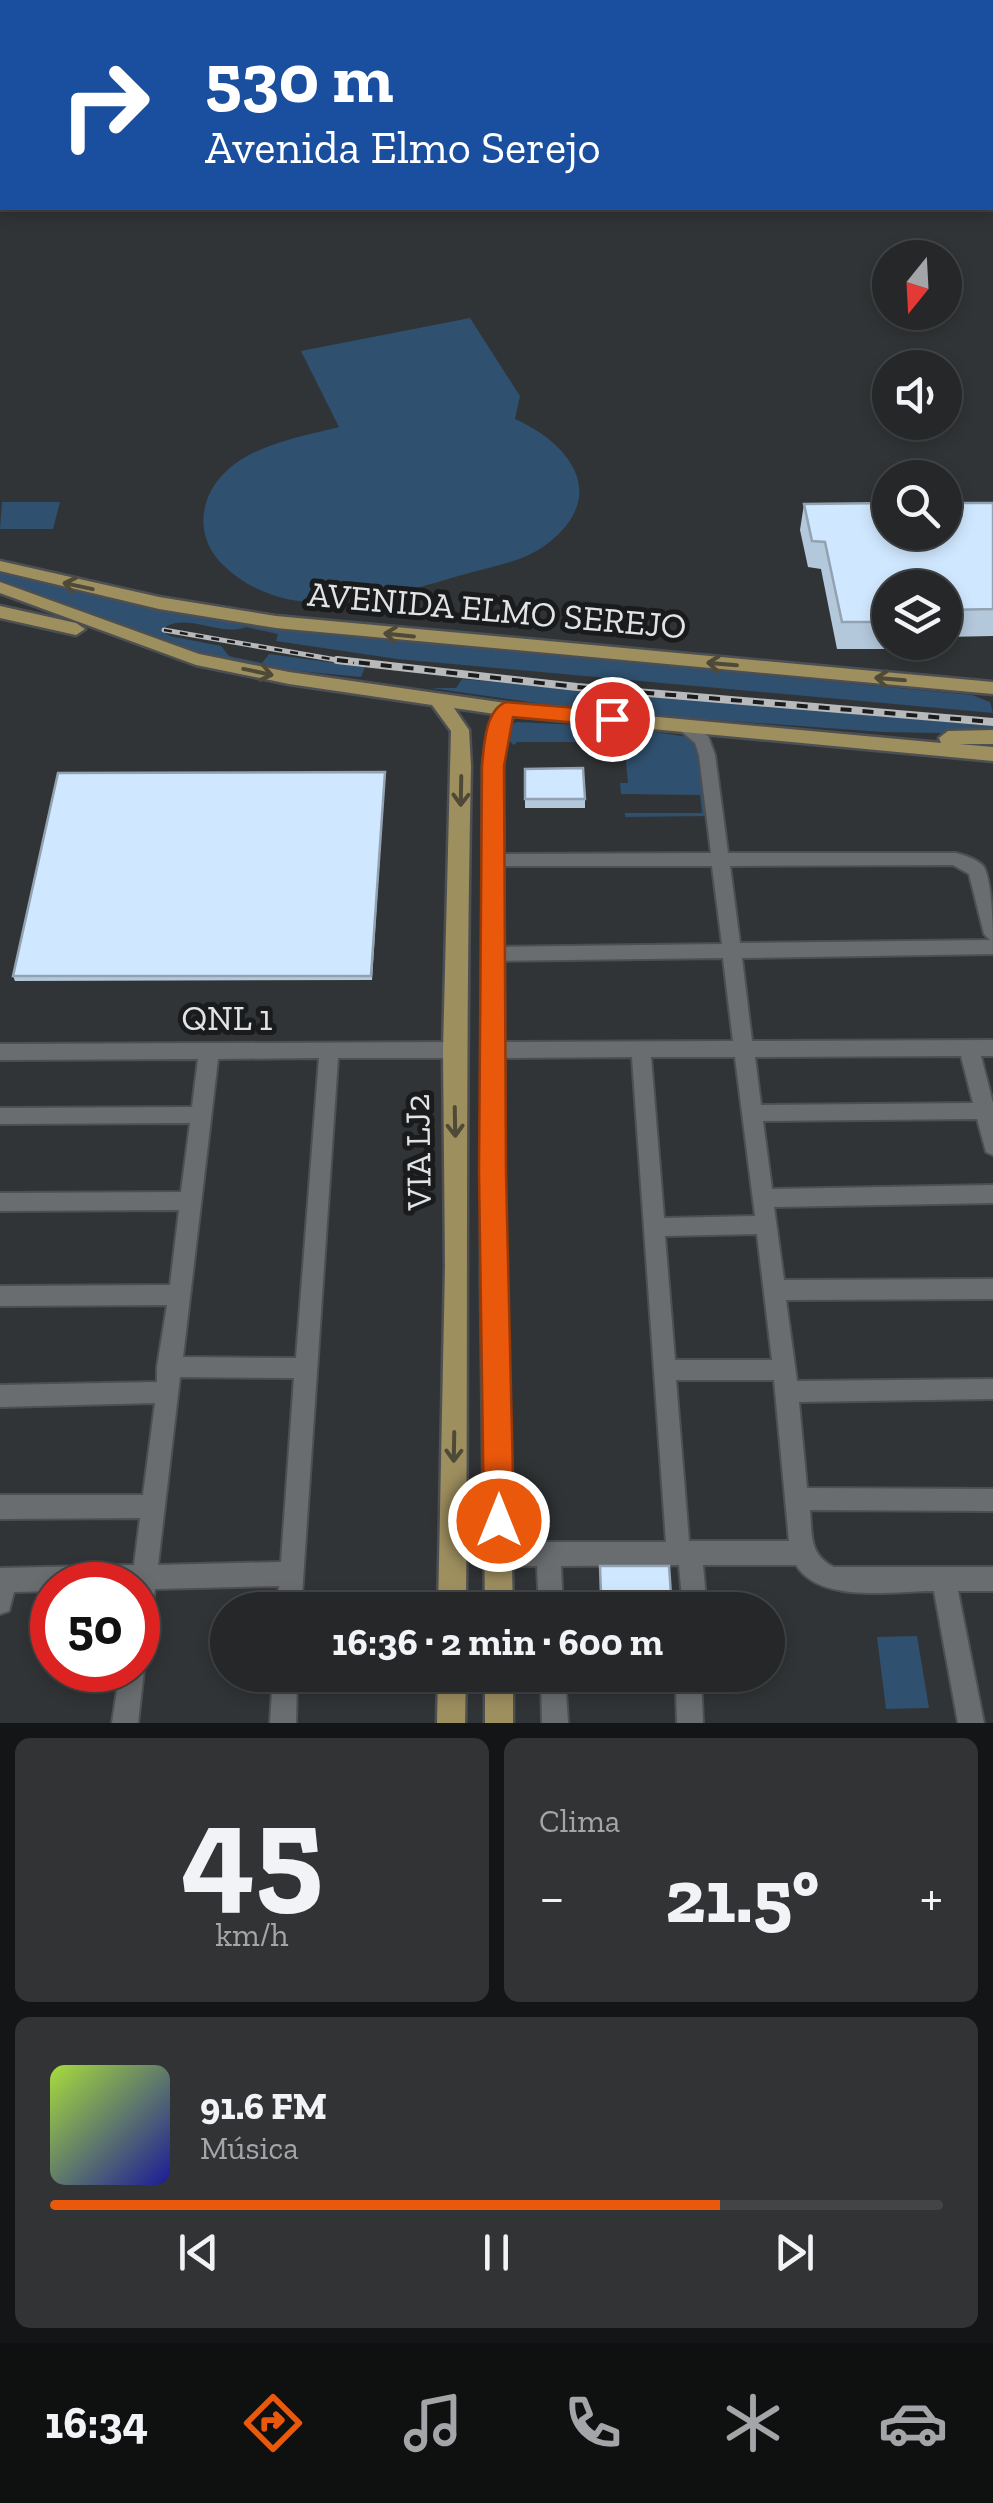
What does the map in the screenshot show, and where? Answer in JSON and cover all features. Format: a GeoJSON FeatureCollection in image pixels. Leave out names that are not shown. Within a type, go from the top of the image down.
{"type":"FeatureCollection","features":[{"type":"Feature","properties":{"kind":"main road","name":"AVENIDA ELMO SEREJO"},"geometry":{"type":"LineString","coordinates":[[0,566],[141,599],[276,622],[993,688]]}},
{"type":"Feature","properties":{"kind":"main road"},"geometry":{"type":"LineString","coordinates":[[0,587],[196,659]]}},
{"type":"Feature","properties":{"kind":"main road"},"geometry":{"type":"LineString","coordinates":[[0,612],[50,621],[161,654],[439,701],[993,754]]}},
{"type":"Feature","properties":{"kind":"main road"},"geometry":{"type":"LineString","coordinates":[[961,685],[993,703]]}},
{"type":"Feature","properties":{"kind":"main road","name":"VIA LJ2"},"geometry":{"type":"LineString","coordinates":[[439,701],[460,730],[459,955],[454,1050],[457,1266],[452,1592]]}},
{"type":"Feature","properties":{"kind":"main road"},"geometry":{"type":"LineString","coordinates":[[499,1592],[493,1265],[493,766],[496,735],[506,709]]}},
{"type":"Feature","properties":{"kind":"main road"},"geometry":{"type":"LineString","coordinates":[[831,739],[993,737]]}},
{"type":"Feature","properties":{"kind":"main road"},"geometry":{"type":"LineString","coordinates":[[459,955],[493,961]]}},
{"type":"Feature","properties":{"kind":"main road"},"geometry":{"type":"LineString","coordinates":[[457,1266],[476,1272],[493,1265]]}},
{"type":"Feature","properties":{"kind":"main road"},"geometry":{"type":"LineString","coordinates":[[456,1302],[471,1296],[494,1304]]}},
{"type":"Feature","properties":{"kind":"main road"},"geometry":{"type":"LineString","coordinates":[[451,1723],[452,1692]]}},
{"type":"Feature","properties":{"kind":"main road"},"geometry":{"type":"LineString","coordinates":[[499,1692],[499,1723]]}},
{"type":"Feature","properties":{"kind":"street"},"geometry":{"type":"LineString","coordinates":[[682,725],[702,740],[707,755],[786,1381],[802,1553],[812,1569],[833,1579],[993,1580]]}},
{"type":"Feature","properties":{"kind":"street"},"geometry":{"type":"LineString","coordinates":[[707,755],[711,734],[718,728]]}},
{"type":"Feature","properties":{"kind":"street"},"geometry":{"type":"LineString","coordinates":[[493,860],[956,860],[977,870],[993,934]]}},
{"type":"Feature","properties":{"kind":"street"},"geometry":{"type":"LineString","coordinates":[[493,961],[731,950],[993,947]]}},
{"type":"Feature","properties":{"kind":"street"},"geometry":{"type":"LineString","coordinates":[[969,1048],[989,1111],[993,1146]]}},
{"type":"Feature","properties":{"kind":"street"},"geometry":{"type":"LineString","coordinates":[[492,1050],[993,1048]]}},
{"type":"Feature","properties":{"kind":"street"},"geometry":{"type":"LineString","coordinates":[[290,1592],[329,1050]]}},
{"type":"Feature","properties":{"kind":"street","name":"QNL 1"},"geometry":{"type":"LineString","coordinates":[[0,1052],[454,1050]]}},
{"type":"Feature","properties":{"kind":"street"},"geometry":{"type":"LineString","coordinates":[[641,1050],[664,1370],[692,1592]]}},
{"type":"Feature","properties":{"kind":"street"},"geometry":{"type":"LineString","coordinates":[[146,1562],[209,1051]]}},
{"type":"Feature","properties":{"kind":"street"},"geometry":{"type":"LineString","coordinates":[[753,1113],[989,1111]]}},
{"type":"Feature","properties":{"kind":"street"},"geometry":{"type":"LineString","coordinates":[[0,1116],[199,1114]]}},
{"type":"Feature","properties":{"kind":"street"},"geometry":{"type":"LineString","coordinates":[[764,1198],[993,1194]]}},
{"type":"Feature","properties":{"kind":"street"},"geometry":{"type":"LineString","coordinates":[[0,1202],[188,1202]]}},
{"type":"Feature","properties":{"kind":"street"},"geometry":{"type":"LineString","coordinates":[[654,1227],[767,1225]]}},
{"type":"Feature","properties":{"kind":"street"},"geometry":{"type":"LineString","coordinates":[[774,1290],[993,1289]]}},
{"type":"Feature","properties":{"kind":"street"},"geometry":{"type":"LineString","coordinates":[[0,1296],[177,1295]]}},
{"type":"Feature","properties":{"kind":"street"},"geometry":{"type":"LineString","coordinates":[[168,1367],[308,1368]]}},
{"type":"Feature","properties":{"kind":"street"},"geometry":{"type":"LineString","coordinates":[[664,1370],[786,1381],[993,1389]]}},
{"type":"Feature","properties":{"kind":"street"},"geometry":{"type":"LineString","coordinates":[[0,1396],[165,1392]]}},
{"type":"Feature","properties":{"kind":"street"},"geometry":{"type":"LineString","coordinates":[[798,1499],[993,1500]]}},
{"type":"Feature","properties":{"kind":"street"},"geometry":{"type":"LineString","coordinates":[[0,1507],[152,1506]]}},
{"type":"Feature","properties":{"kind":"street"},"geometry":{"type":"LineString","coordinates":[[498,1554],[802,1553]]}},
{"type":"Feature","properties":{"kind":"street"},"geometry":{"type":"LineString","coordinates":[[548,1554],[549,1592]]}},
{"type":"Feature","properties":{"kind":"street"},"geometry":{"type":"LineString","coordinates":[[160,1576],[291,1574]]}},
{"type":"Feature","properties":{"kind":"street"},"geometry":{"type":"LineString","coordinates":[[944,1580],[971,1723]]}},
{"type":"Feature","properties":{"kind":"street"},"geometry":{"type":"LineString","coordinates":[[1,1587],[30,1585]]}},
{"type":"Feature","properties":{"kind":"street"},"geometry":{"type":"LineString","coordinates":[[125,1723],[129,1692]]}},
{"type":"Feature","properties":{"kind":"street"},"geometry":{"type":"LineString","coordinates":[[282,1723],[285,1692]]}},
{"type":"Feature","properties":{"kind":"street"},"geometry":{"type":"LineString","coordinates":[[554,1692],[556,1723]]}},
{"type":"Feature","properties":{"kind":"street"},"geometry":{"type":"LineString","coordinates":[[689,1692],[690,1723]]}},
{"type":"Feature","properties":{"kind":"shaded area"},"geometry":{"type":"Polygon","coordinates":[[[470,318],[520,396],[515,419],[552,442],[576,473],[576,508],[566,526],[547,544],[517,560],[402,592],[339,602],[278,597],[249,585],[223,565],[208,544],[204,528],[206,503],[215,484],[244,458],[262,449],[339,427],[301,351],[470,318]]]}},
{"type":"Feature","properties":{"kind":"shaded area"},"geometry":{"type":"Polygon","coordinates":[[[2,502],[60,502],[53,529],[0,529],[2,502]]]}},
{"type":"Feature","properties":{"kind":"shaded area"},"geometry":{"type":"Polygon","coordinates":[[[0,573],[173,611],[299,631],[972,695],[990,702],[993,713],[397,659],[276,641],[278,634],[246,627],[226,629],[184,622],[165,627],[170,636],[221,646],[229,656],[262,663],[269,654],[365,667],[361,677],[288,670],[229,658],[228,661],[171,646],[0,580],[0,573]]]}},
{"type":"Feature","properties":{"kind":"shaded area"},"geometry":{"type":"Polygon","coordinates":[[[462,679],[993,726],[993,734],[882,732],[674,717],[563,707],[431,688],[456,688],[462,679]]]}},
{"type":"Feature","properties":{"kind":"shaded area"},"geometry":{"type":"Polygon","coordinates":[[[517,722],[620,727],[689,737],[696,742],[698,757],[703,757],[710,816],[625,817],[625,813],[702,813],[700,795],[621,794],[620,783],[628,783],[624,742],[514,745],[509,741],[509,725],[517,722]]]}},
{"type":"Feature","properties":{"kind":"shaded area"},"geometry":{"type":"Polygon","coordinates":[[[917,1636],[929,1708],[886,1709],[877,1637],[917,1636]]]}},
{"type":"Feature","properties":{"kind":"building"},"geometry":{"type":"Polygon","coordinates":[[[872,503],[872,550],[962,550],[962,503],[993,503],[993,609],[962,610],[962,570],[872,570],[872,622],[842,622],[825,542],[812,541],[804,504],[872,503]]]}},
{"type":"Feature","properties":{"kind":"building"},"geometry":{"type":"Polygon","coordinates":[[[583,768],[585,799],[525,799],[525,769],[583,768]]]}},
{"type":"Feature","properties":{"kind":"building"},"geometry":{"type":"Polygon","coordinates":[[[385,772],[371,976],[13,976],[58,773],[385,772]]]}},
{"type":"Feature","properties":{"kind":"building"},"geometry":{"type":"Polygon","coordinates":[[[600,1566],[669,1566],[671,1592],[601,1592],[600,1566]]]}},
{"type":"Feature","properties":{"kind":"railway"},"geometry":{"type":"LineString","coordinates":[[164,630],[354,663]]}},
{"type":"Feature","properties":{"kind":"railway"},"geometry":{"type":"LineString","coordinates":[[337,660],[577,687],[993,722]]}},
{"type":"Feature","properties":{"kind":"route"},"geometry":{"type":"LineString","coordinates":[[499,1521],[492,1172],[496,735],[506,709],[612,719]]}}]}
